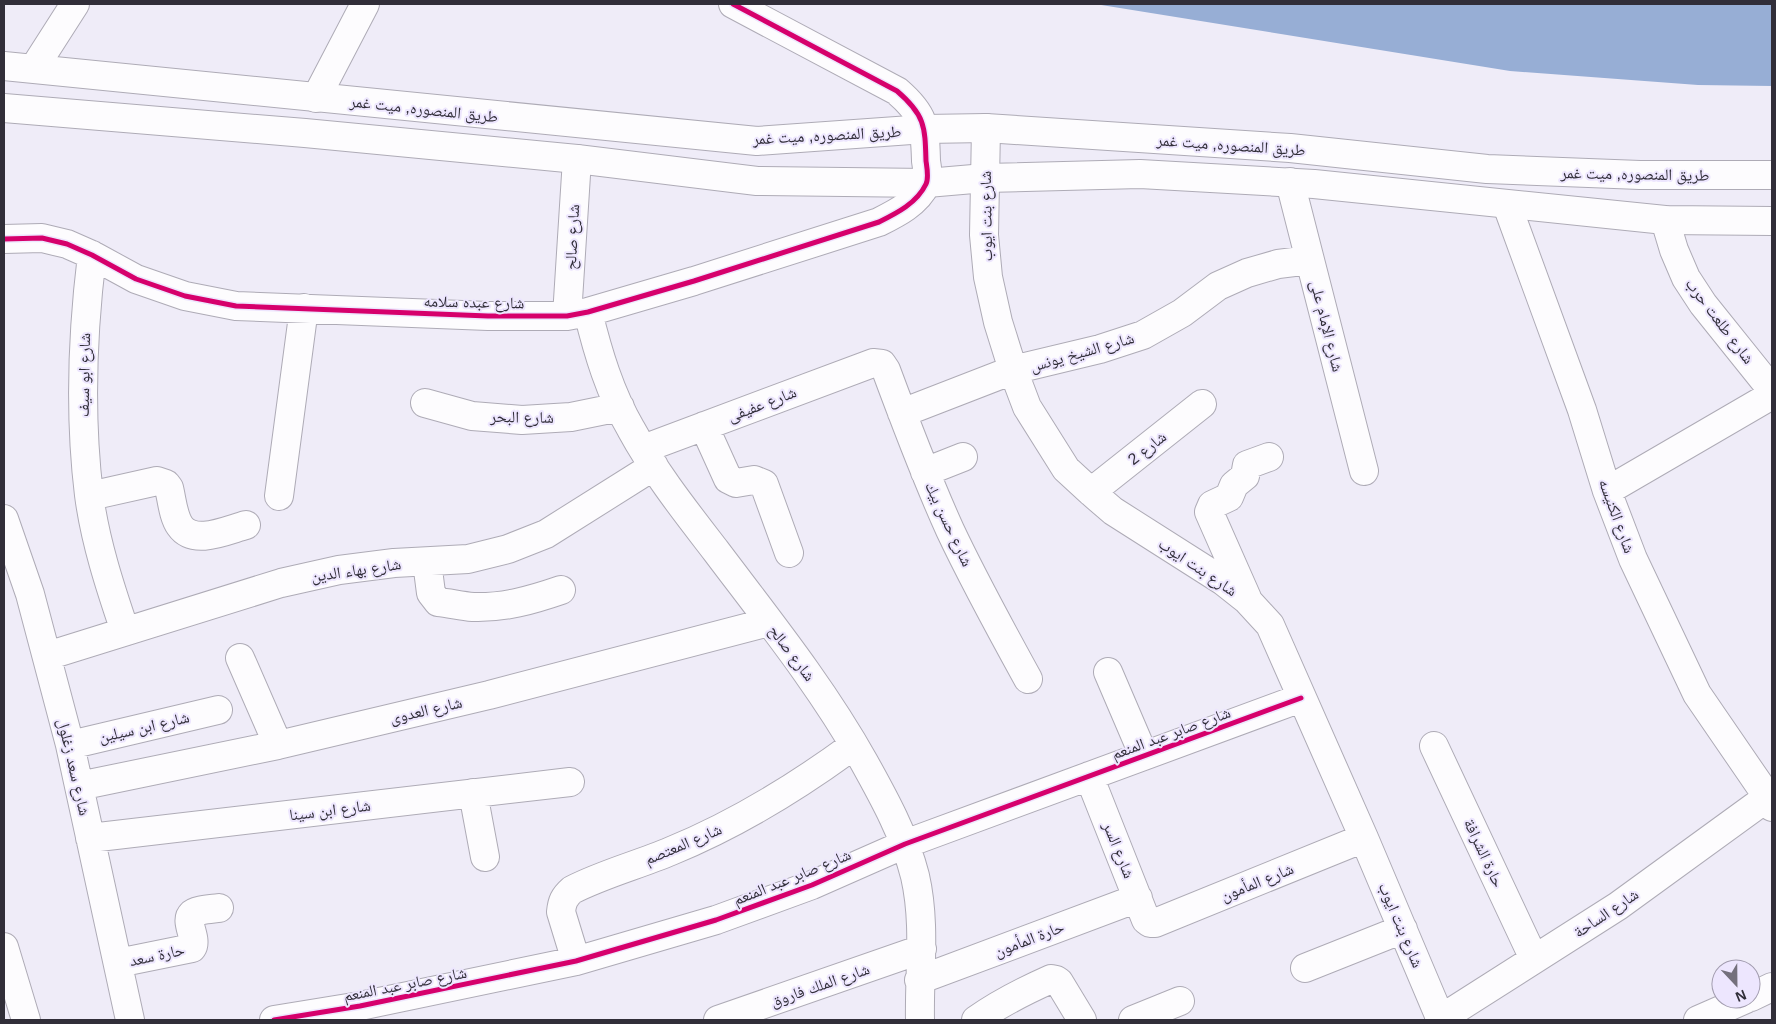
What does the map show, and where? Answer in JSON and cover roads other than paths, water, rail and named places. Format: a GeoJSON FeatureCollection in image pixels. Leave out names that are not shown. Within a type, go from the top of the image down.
{"type":"FeatureCollection","features":[{"type":"Feature","properties":{"kind":"street"},"geometry":{"type":"LineString","coordinates":[[34,68],[76,4]]}},
{"type":"Feature","properties":{"kind":"street"},"geometry":{"type":"LineString","coordinates":[[316,98],[365,4]]}},
{"type":"Feature","properties":{"kind":"street"},"geometry":{"type":"LineString","coordinates":[[733,4],[897,91],[918,112],[925,129],[927,183]]}},
{"type":"Feature","properties":{"kind":"street","name":"طريق المنصوره, ميت غمر"},"geometry":{"type":"LineString","coordinates":[[4,66],[757,141],[925,129],[986,128],[1290,148],[1487,169],[1640,175],[1772,175]]}},
{"type":"Feature","properties":{"kind":"street","name":"طريق المنصوره, ميت غمر"},"geometry":{"type":"LineString","coordinates":[[4,108],[305,133],[577,159],[757,181],[927,183],[985,178],[1140,174],[1290,182],[1665,220],[1772,220]]}},
{"type":"Feature","properties":{"kind":"street","name":"شارع بنت ايوب"},"geometry":{"type":"LineString","coordinates":[[986,128],[984,235],[988,277],[998,322],[1013,370],[1028,407],[1066,469],[1091,492],[1113,511],[1223,581],[1247,600],[1270,625],[1364,838],[1440,1020]]}},
{"type":"Feature","properties":{"kind":"street","name":"شارع صالح"},"geometry":{"type":"LineString","coordinates":[[577,159],[578,314],[601,361],[620,407],[648,458],[686,513],[770,622],[828,702],[876,783],[904,844],[914,875],[920,907],[922,950],[919,980],[920,1020]]}},
{"type":"Feature","properties":{"kind":"street","name":"شارع الإمام على"},"geometry":{"type":"LineString","coordinates":[[1290,182],[1364,471]]}},
{"type":"Feature","properties":{"kind":"street","name":"شارع عبده سلامه"},"geometry":{"type":"LineString","coordinates":[[4,239],[42,238],[67,244],[136,279],[185,296],[236,306],[488,316],[578,314],[703,278],[879,222],[899,212],[914,200],[927,183]]}},
{"type":"Feature","properties":{"kind":"street","name":"شارع الكنيسه"},"geometry":{"type":"LineString","coordinates":[[1507,205],[1582,410],[1607,491],[1637,568],[1697,694],[1770,799]]}},
{"type":"Feature","properties":{"kind":"street","name":"شارع طلعت حرب"},"geometry":{"type":"LineString","coordinates":[[1665,220],[1674,250],[1686,278],[1703,304],[1772,390]]}},
{"type":"Feature","properties":{"kind":"street","name":"شارع ابو سيف"},"geometry":{"type":"LineString","coordinates":[[92,255],[85,315],[82,376],[83,436],[90,496],[110,587],[125,631]]}},
{"type":"Feature","properties":{"kind":"street","name":"شارع الشيخ يونس"},"geometry":{"type":"LineString","coordinates":[[902,413],[1013,370],[1100,349],[1143,335],[1182,313],[1218,286],[1247,273],[1270,266],[1310,260]]}},
{"type":"Feature","properties":{"kind":"street"},"geometry":{"type":"LineString","coordinates":[[278,496],[304,308]]}},
{"type":"Feature","properties":{"kind":"street","name":"شارع عفيفى"},"geometry":{"type":"LineString","coordinates":[[648,458],[704,426],[873,362],[882,364]]}},
{"type":"Feature","properties":{"kind":"street","name":"شارع حسن بيك"},"geometry":{"type":"LineString","coordinates":[[882,364],[950,530],[987,606],[1028,679]]}},
{"type":"Feature","properties":{"kind":"street"},"geometry":{"type":"LineString","coordinates":[[1607,491],[1772,395]]}},
{"type":"Feature","properties":{"kind":"street","name":"شارع البحر"},"geometry":{"type":"LineString","coordinates":[[424,403],[472,416],[522,420],[571,417],[620,407]]}},
{"type":"Feature","properties":{"kind":"street","name":"شارع 2"},"geometry":{"type":"LineString","coordinates":[[1091,492],[1202,404]]}},
{"type":"Feature","properties":{"kind":"street"},"geometry":{"type":"LineString","coordinates":[[704,426],[728,479],[736,483],[754,480],[761,481],[764,484],[789,553]]}},
{"type":"Feature","properties":{"kind":"street"},"geometry":{"type":"LineString","coordinates":[[925,472],[964,456]]}},
{"type":"Feature","properties":{"kind":"street"},"geometry":{"type":"LineString","coordinates":[[1247,600],[1209,512],[1212,506],[1229,496],[1234,485],[1245,476],[1246,465],[1269,457]]}},
{"type":"Feature","properties":{"kind":"street","name":"شارع بهاء الدين"},"geometry":{"type":"LineString","coordinates":[[47,656],[272,586],[320,574],[394,563],[468,559],[508,549],[546,534],[648,458]]}},
{"type":"Feature","properties":{"kind":"street"},"geometry":{"type":"LineString","coordinates":[[90,496],[157,480],[166,484],[169,488],[177,520],[180,526],[187,532],[202,536],[246,525]]}},
{"type":"Feature","properties":{"kind":"street","name":"شارع سعد زغلول"},"geometry":{"type":"LineString","coordinates":[[4,519],[30,594],[70,745],[130,1020]]}},
{"type":"Feature","properties":{"kind":"street"},"geometry":{"type":"LineString","coordinates":[[427,562],[431,593],[438,602],[472,607],[502,606],[532,600],[561,590]]}},
{"type":"Feature","properties":{"kind":"street","name":"شارع العدوى"},"geometry":{"type":"LineString","coordinates":[[79,786],[278,745],[489,695],[770,622]]}},
{"type":"Feature","properties":{"kind":"street"},"geometry":{"type":"LineString","coordinates":[[240,658],[278,745]]}},
{"type":"Feature","properties":{"kind":"street"},"geometry":{"type":"LineString","coordinates":[[1108,672],[1144,756]]}},
{"type":"Feature","properties":{"kind":"street","name":"شارع صابر عبد المنعم"},"geometry":{"type":"LineString","coordinates":[[274,1020],[337,1015],[576,961],[716,920],[812,885],[904,844],[1301,698]]}},
{"type":"Feature","properties":{"kind":"street","name":"شارع ابن سيلين"},"geometry":{"type":"LineString","coordinates":[[70,745],[218,710]]}},
{"type":"Feature","properties":{"kind":"street","name":"شارع المعتصم"},"geometry":{"type":"LineString","coordinates":[[576,961],[560,912],[566,896],[572,890],[720,830],[766,805],[812,776],[854,745]]}},
{"type":"Feature","properties":{"kind":"street","name":"حارة الشرافة"},"geometry":{"type":"LineString","coordinates":[[1434,746],[1534,959]]}},
{"type":"Feature","properties":{"kind":"street","name":"شارع السر"},"geometry":{"type":"LineString","coordinates":[[1089,776],[1146,920],[1150,923]]}},
{"type":"Feature","properties":{"kind":"street","name":"شارع ابن سينا"},"geometry":{"type":"LineString","coordinates":[[90,838],[570,782]]}},
{"type":"Feature","properties":{"kind":"street"},"geometry":{"type":"LineString","coordinates":[[473,793],[485,857]]}},
{"type":"Feature","properties":{"kind":"street","name":"شارع الساحة"},"geometry":{"type":"LineString","coordinates":[[1440,1020],[1618,906],[1770,799]]}},
{"type":"Feature","properties":{"kind":"street","name":"شارع المأمون"},"geometry":{"type":"LineString","coordinates":[[1150,923],[1155,923],[1364,838]]}},
{"type":"Feature","properties":{"kind":"street","name":"حارة المأمون"},"geometry":{"type":"LineString","coordinates":[[919,980],[1138,898]]}},
{"type":"Feature","properties":{"kind":"street","name":"حارة سعد"},"geometry":{"type":"LineString","coordinates":[[118,963],[192,948],[194,943],[189,919],[191,915],[196,912],[219,908]]}},
{"type":"Feature","properties":{"kind":"street"},"geometry":{"type":"LineString","coordinates":[[1306,968],[1403,929]]}},
{"type":"Feature","properties":{"kind":"street"},"geometry":{"type":"LineString","coordinates":[[4,947],[26,1020]]}},
{"type":"Feature","properties":{"kind":"street","name":"شارع الملك فاروق"},"geometry":{"type":"LineString","coordinates":[[718,1020],[922,950]]}},
{"type":"Feature","properties":{"kind":"street"},"geometry":{"type":"LineString","coordinates":[[976,1020],[1017,994],[1051,979],[1056,980],[1082,1020]]}},
{"type":"Feature","properties":{"kind":"street"},"geometry":{"type":"LineString","coordinates":[[1133,1020],[1180,1001]]}},
{"type":"Feature","properties":{"kind":"street"},"geometry":{"type":"LineString","coordinates":[[1698,1020],[1723,1009]]}},
{"type":"Feature","properties":{"kind":"water"},"geometry":{"type":"Polygon","coordinates":[[[1095,4],[1772,4],[1772,86],[1698,85],[1510,71],[1095,4]]]}}]}
